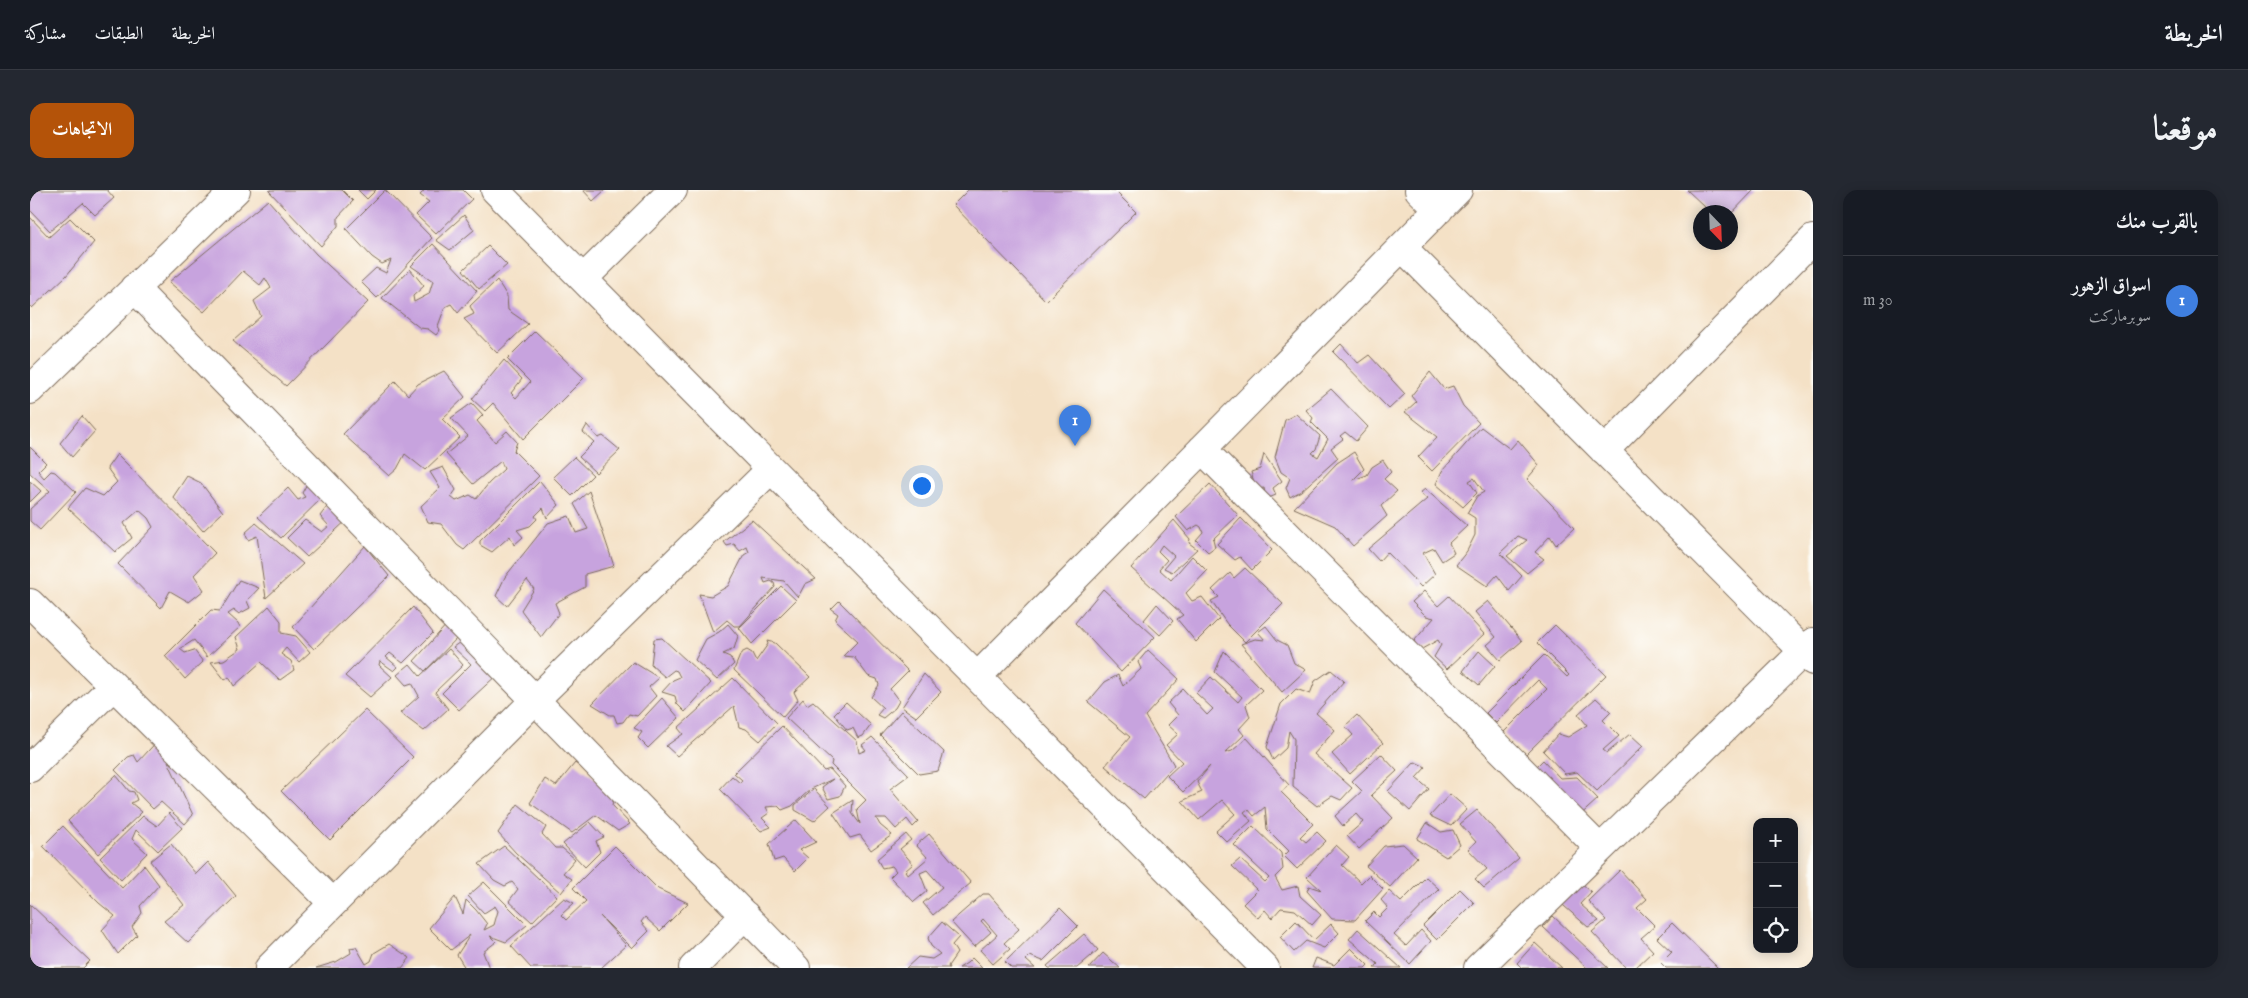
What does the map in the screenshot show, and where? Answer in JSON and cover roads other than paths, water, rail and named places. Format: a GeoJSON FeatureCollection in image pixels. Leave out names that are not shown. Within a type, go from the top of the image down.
{"type":"FeatureCollection","features":[{"type":"Feature","properties":{"kind":"street"},"geometry":{"type":"LineString","coordinates":[[30,390],[236,190]]}},
{"type":"Feature","properties":{"kind":"street"},"geometry":{"type":"LineString","coordinates":[[495,190],[1265,968]]}},
{"type":"Feature","properties":{"kind":"street"},"geometry":{"type":"LineString","coordinates":[[583,279],[673,190]]}},
{"type":"Feature","properties":{"kind":"street"},"geometry":{"type":"LineString","coordinates":[[1419,190],[1439,210]]}},
{"type":"Feature","properties":{"kind":"street"},"geometry":{"type":"LineString","coordinates":[[977,677],[1458,190]]}},
{"type":"Feature","properties":{"kind":"street"},"geometry":{"type":"LineString","coordinates":[[1604,451],[1813,239]]}},
{"type":"Feature","properties":{"kind":"street"},"geometry":{"type":"LineString","coordinates":[[1402,247],[1604,451],[1810,651],[1600,849],[1478,968]]}},
{"type":"Feature","properties":{"kind":"street"},"geometry":{"type":"LineString","coordinates":[[134,288],[796,968]]}},
{"type":"Feature","properties":{"kind":"street"},"geometry":{"type":"LineString","coordinates":[[1202,449],[1600,849]]}},
{"type":"Feature","properties":{"kind":"street"},"geometry":{"type":"LineString","coordinates":[[269,968],[535,700],[771,469]]}},
{"type":"Feature","properties":{"kind":"street"},"geometry":{"type":"LineString","coordinates":[[30,603],[333,903]]}},
{"type":"Feature","properties":{"kind":"street"},"geometry":{"type":"LineString","coordinates":[[30,768],[113,686]]}},
{"type":"Feature","properties":{"kind":"street"},"geometry":{"type":"LineString","coordinates":[[693,968],[745,916]]}},
{"type":"Feature","properties":{"kind":"place","name":"اسواق الزهور"},"geometry":{"type":"Point","coordinates":[1075,446]}}]}
